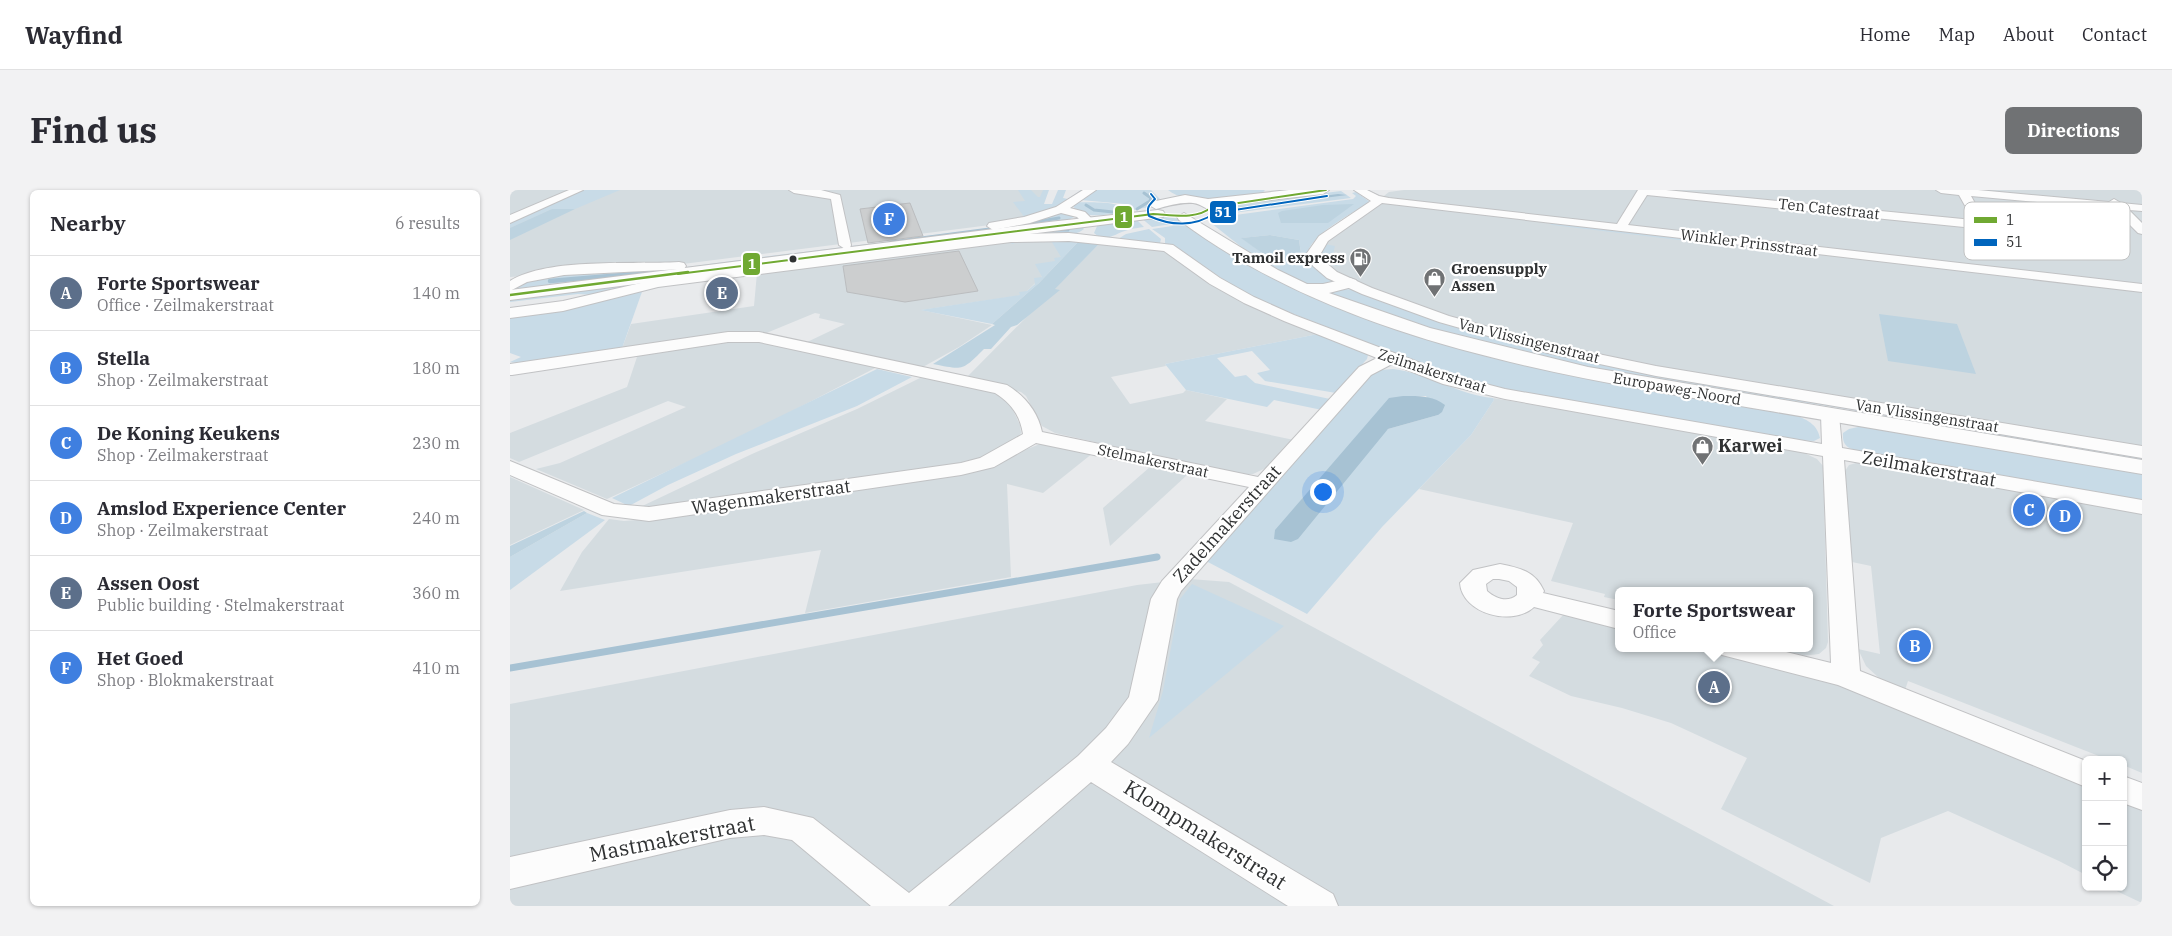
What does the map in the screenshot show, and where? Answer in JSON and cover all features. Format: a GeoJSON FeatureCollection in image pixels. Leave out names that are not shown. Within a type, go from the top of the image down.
{"type":"FeatureCollection","features":[{"type":"Feature","properties":{"kind":"main road"},"geometry":{"type":"LineString","coordinates":[[1155,190],[1165,196],[1206,208]]}},
{"type":"Feature","properties":{"kind":"main road"},"geometry":{"type":"LineString","coordinates":[[510,295],[1050,226],[1084,226],[1156,212],[1184,217],[1206,208],[1275,194],[1325,190]]}},
{"type":"Feature","properties":{"kind":"main road"},"geometry":{"type":"LineString","coordinates":[[1156,212],[1156,205],[1165,196]]}},
{"type":"Feature","properties":{"kind":"main road","name":"Europaweg-Noord"},"geometry":{"type":"LineString","coordinates":[[1206,208],[1203,221],[1224,237],[1231,247]]}},
{"type":"Feature","properties":{"kind":"main road","name":"Europaweg-Noord"},"geometry":{"type":"LineString","coordinates":[[1184,217],[1214,239],[1302,288],[1358,310],[1423,332],[1494,352],[1608,377],[2142,467]]}},
{"type":"Feature","properties":{"kind":"main road"},"geometry":{"type":"LineString","coordinates":[[1302,288],[1323,289],[1350,283]]}},
{"type":"Feature","properties":{"kind":"street"},"geometry":{"type":"LineString","coordinates":[[510,220],[578,190]]}},
{"type":"Feature","properties":{"kind":"street"},"geometry":{"type":"LineString","coordinates":[[794,190],[836,197],[844,245]]}},
{"type":"Feature","properties":{"kind":"street"},"geometry":{"type":"LineString","coordinates":[[510,287],[515,282],[523,279],[577,270],[663,268],[1008,224],[1060,210],[1091,190]]}},
{"type":"Feature","properties":{"kind":"street","name":"Winkler Prinsstraat"},"geometry":{"type":"LineString","coordinates":[[1359,190],[1379,200],[2142,288]]}},
{"type":"Feature","properties":{"kind":"street"},"geometry":{"type":"LineString","coordinates":[[1620,228],[1644,190]]}},
{"type":"Feature","properties":{"kind":"street","name":"Ten Catestraat"},"geometry":{"type":"LineString","coordinates":[[1644,190],[1964,223]]}},
{"type":"Feature","properties":{"kind":"street"},"geometry":{"type":"LineString","coordinates":[[1941,190],[2074,202]]}},
{"type":"Feature","properties":{"kind":"street"},"geometry":{"type":"LineString","coordinates":[[2102,190],[2114,202]]}},
{"type":"Feature","properties":{"kind":"street","name":"Ten Catestraat"},"geometry":{"type":"LineString","coordinates":[[1963,192],[1968,202]]}},
{"type":"Feature","properties":{"kind":"street","name":"Van Vlissingenstraat"},"geometry":{"type":"LineString","coordinates":[[1379,200],[1323,239],[1314,253],[1318,263],[1332,276],[1444,319],[1516,340],[1590,358],[1717,382],[2142,452]]}},
{"type":"Feature","properties":{"kind":"street"},"geometry":{"type":"LineString","coordinates":[[510,312],[564,306],[658,283],[1011,238],[1084,226],[1081,214],[1060,210]]}},
{"type":"Feature","properties":{"kind":"street"},"geometry":{"type":"LineString","coordinates":[[2130,218],[2142,230]]}},
{"type":"Feature","properties":{"kind":"street","name":"Zeilmakerstraat"},"geometry":{"type":"LineString","coordinates":[[1084,226],[1168,248],[1210,278],[1249,300],[1390,358],[1449,380],[1486,390],[2142,507]]}},
{"type":"Feature","properties":{"kind":"street"},"geometry":{"type":"LineString","coordinates":[[511,371],[728,338],[759,337],[1001,389],[1014,396],[1021,403],[1032,427],[1033,436]]}},
{"type":"Feature","properties":{"kind":"street","name":"Zadelmakerstraat"},"geometry":{"type":"LineString","coordinates":[[921,906],[1089,765],[1117,736],[1143,700],[1164,599],[1171,587],[1365,371],[1390,358]]}},
{"type":"Feature","properties":{"kind":"street","name":"Zeilmakerstraat"},"geometry":{"type":"LineString","coordinates":[[1830,415],[1834,452],[1846,677]]}},
{"type":"Feature","properties":{"kind":"street","name":"Stelmakerstraat"},"geometry":{"type":"LineString","coordinates":[[1033,436],[1263,484]]}},
{"type":"Feature","properties":{"kind":"street","name":"Wagenmakerstraat"},"geometry":{"type":"LineString","coordinates":[[510,468],[610,510],[650,514],[961,470],[987,463],[1033,436]]}},
{"type":"Feature","properties":{"kind":"street"},"geometry":{"type":"LineString","coordinates":[[1530,598],[1615,619]]}},
{"type":"Feature","properties":{"kind":"street"},"geometry":{"type":"LineString","coordinates":[[1748,652],[1846,677],[2082,772]]}},
{"type":"Feature","properties":{"kind":"street","name":"Klompmakerstraat"},"geometry":{"type":"LineString","coordinates":[[1089,765],[1320,906]]}},
{"type":"Feature","properties":{"kind":"street"},"geometry":{"type":"LineString","coordinates":[[2127,791],[2142,797]]}},
{"type":"Feature","properties":{"kind":"street","name":"Mastmakerstraat"},"geometry":{"type":"LineString","coordinates":[[510,873],[730,824],[764,821],[802,828],[898,906]]}},
{"type":"Feature","properties":{"kind":"shaded area"},"geometry":{"type":"Polygon","coordinates":[[[510,190],[1047,190],[1041,213],[998,224],[659,267],[510,277],[510,190]]]}},
{"type":"Feature","properties":{"kind":"shaded area"},"geometry":{"type":"Polygon","coordinates":[[[585,190],[620,190],[575,209],[552,209],[510,228],[510,222],[585,190]]]}},
{"type":"Feature","properties":{"kind":"shaded area"},"geometry":{"type":"Polygon","coordinates":[[[1018,190],[1031,190],[1040,197],[1043,190],[1049,190],[1044,204],[1052,204],[1058,190],[1066,190],[1063,198],[1068,199],[1081,190],[1086,190],[1058,207],[1025,218],[1013,202],[1025,201],[1018,190]]]}},
{"type":"Feature","properties":{"kind":"shaded area"},"geometry":{"type":"Polygon","coordinates":[[[1096,190],[1151,190],[1160,199],[1149,207],[1133,210],[1125,204],[1081,200],[1096,190]]]}},
{"type":"Feature","properties":{"kind":"shaded area"},"geometry":{"type":"Polygon","coordinates":[[[1168,190],[1265,191],[1249,196],[1200,200],[1177,195],[1168,190]]]}},
{"type":"Feature","properties":{"kind":"shaded area"},"geometry":{"type":"Polygon","coordinates":[[[1404,190],[2142,190],[2142,452],[1656,371],[1479,330],[1332,275],[1315,249],[1389,192],[1404,190]]]}},
{"type":"Feature","properties":{"kind":"shaded area"},"geometry":{"type":"Polygon","coordinates":[[[1341,191],[1351,198],[1225,214],[1210,219],[1204,217],[1217,208],[1228,205],[1341,191]]]}},
{"type":"Feature","properties":{"kind":"shaded area"},"geometry":{"type":"Polygon","coordinates":[[[1356,192],[1370,202],[1331,226],[1313,243],[1308,251],[1308,259],[1312,266],[1335,281],[1330,285],[1310,284],[1285,275],[1245,250],[1211,223],[1215,223],[1212,220],[1228,216],[1353,199],[1356,196],[1352,193],[1356,192]],[[1270,235],[1242,238],[1277,264],[1302,260],[1299,240],[1270,235]]]}},
{"type":"Feature","properties":{"kind":"shaded area"},"geometry":{"type":"Polygon","coordinates":[[[1338,194],[1347,195],[1231,210],[1224,209],[1338,194]]]}},
{"type":"Feature","properties":{"kind":"shaded area"},"geometry":{"type":"Polygon","coordinates":[[[1077,202],[1118,205],[1128,211],[1108,215],[1084,214],[1073,206],[1077,202]]]}},
{"type":"Feature","properties":{"kind":"shaded area"},"geometry":{"type":"Polygon","coordinates":[[[1354,204],[1328,223],[1281,223],[1278,213],[1323,205],[1354,204]]]}},
{"type":"Feature","properties":{"kind":"shaded area"},"geometry":{"type":"Polygon","coordinates":[[[552,209],[575,209],[510,240],[510,228],[552,209]]]}},
{"type":"Feature","properties":{"kind":"shaded area"},"geometry":{"type":"Polygon","coordinates":[[[1064,213],[1074,217],[1068,220],[796,255],[796,253],[994,228],[1064,213]]]}},
{"type":"Feature","properties":{"kind":"shaded area"},"geometry":{"type":"Polygon","coordinates":[[[1155,216],[1182,219],[1184,222],[1152,227],[1140,217],[1155,216]]]}},
{"type":"Feature","properties":{"kind":"shaded area"},"geometry":{"type":"Polygon","coordinates":[[[1135,218],[1144,227],[1123,231],[1107,238],[1094,233],[1098,224],[1135,218]]]}},
{"type":"Feature","properties":{"kind":"shaded area"},"geometry":{"type":"Polygon","coordinates":[[[1552,222],[1722,242],[1713,244],[1552,225],[1550,224],[1552,222]]]}},
{"type":"Feature","properties":{"kind":"shaded area"},"geometry":{"type":"Polygon","coordinates":[[[1186,224],[1252,267],[1303,293],[1362,316],[1789,413],[1813,424],[1820,438],[1814,441],[1791,440],[1507,389],[1458,378],[1263,302],[1227,282],[1178,248],[1165,245],[1165,238],[1152,229],[1186,224]]]}},
{"type":"Feature","properties":{"kind":"shaded area"},"geometry":{"type":"Polygon","coordinates":[[[1082,227],[1084,229],[1080,232],[1069,235],[1039,234],[593,295],[578,294],[510,302],[510,300],[1082,227]]]}},
{"type":"Feature","properties":{"kind":"shaded area"},"geometry":{"type":"Polygon","coordinates":[[[1149,229],[1161,239],[1160,243],[1118,239],[1126,234],[1149,229]]]}},
{"type":"Feature","properties":{"kind":"shaded area"},"geometry":{"type":"Polygon","coordinates":[[[1270,235],[1299,240],[1302,260],[1277,264],[1241,238],[1270,235]]]}},
{"type":"Feature","properties":{"kind":"shaded area"},"geometry":{"type":"Polygon","coordinates":[[[1050,238],[1062,257],[1023,295],[921,310],[992,325],[959,347],[921,368],[805,343],[845,324],[819,318],[820,314],[815,313],[764,334],[621,351],[631,324],[754,306],[757,273],[991,242],[1050,238]]]}},
{"type":"Feature","properties":{"kind":"shaded area"},"geometry":{"type":"Polygon","coordinates":[[[1050,239],[1014,242],[1012,244],[1010,241],[1050,239]]]}},
{"type":"Feature","properties":{"kind":"shaded area"},"geometry":{"type":"Polygon","coordinates":[[[1050,239],[1099,244],[1078,242],[1039,283],[992,324],[920,310],[1020,295],[1019,292],[1027,291],[1035,284],[1034,278],[1042,277],[1035,264],[1055,261],[1054,258],[1061,257],[1050,239]]]}},
{"type":"Feature","properties":{"kind":"shaded area"},"geometry":{"type":"Polygon","coordinates":[[[1078,242],[1099,244],[1055,289],[1060,290],[1017,325],[1011,327],[991,349],[984,349],[962,367],[957,368],[933,364],[995,325],[992,324],[1039,283],[1078,242]]]}},
{"type":"Feature","properties":{"kind":"shaded area"},"geometry":{"type":"Polygon","coordinates":[[[1101,242],[1166,251],[1277,317],[1318,334],[1165,364],[1166,366],[1111,377],[1130,404],[1183,393],[1186,390],[1227,399],[1205,421],[1294,440],[1270,466],[1253,474],[1235,474],[1055,433],[1042,426],[1026,396],[1021,392],[966,378],[1101,242]]]}},
{"type":"Feature","properties":{"kind":"shaded area"},"geometry":{"type":"Polygon","coordinates":[[[1324,244],[1335,246],[1335,257],[1341,266],[1327,265],[1321,255],[1324,244]]]}},
{"type":"Feature","properties":{"kind":"shaded area"},"geometry":{"type":"Polygon","coordinates":[[[793,253],[793,257],[521,289],[517,287],[521,283],[558,274],[656,271],[793,253]]]}},
{"type":"Feature","properties":{"kind":"shaded area"},"geometry":{"type":"Polygon","coordinates":[[[643,289],[621,351],[516,363],[510,362],[521,357],[510,353],[510,317],[643,289]]]}},
{"type":"Feature","properties":{"kind":"shaded area"},"geometry":{"type":"Polygon","coordinates":[[[1345,289],[1356,290],[1527,346],[2142,456],[2142,463],[1966,429],[1821,405],[1633,378],[1445,335],[1325,293],[1345,289]]]}},
{"type":"Feature","properties":{"kind":"shaded area"},"geometry":{"type":"Polygon","coordinates":[[[1879,314],[1957,324],[1976,374],[1888,361],[1879,314]]]}},
{"type":"Feature","properties":{"kind":"shaded area"},"geometry":{"type":"Polygon","coordinates":[[[1318,334],[1368,355],[1367,359],[1336,393],[1265,381],[1257,373],[1270,370],[1252,351],[1217,358],[1235,377],[1246,375],[1255,383],[1330,399],[1322,410],[1274,400],[1267,407],[1186,390],[1165,364],[1318,334]]]}},
{"type":"Feature","properties":{"kind":"shaded area"},"geometry":{"type":"Polygon","coordinates":[[[750,339],[877,367],[754,431],[607,499],[536,469],[560,463],[686,407],[668,401],[519,462],[510,458],[510,433],[627,387],[638,354],[728,340],[750,339]]]}},
{"type":"Feature","properties":{"kind":"shaded area"},"geometry":{"type":"Polygon","coordinates":[[[877,369],[912,377],[857,406],[736,454],[668,485],[629,506],[612,498],[877,369]]]}},
{"type":"Feature","properties":{"kind":"shaded area"},"geometry":{"type":"Polygon","coordinates":[[[1380,370],[1406,371],[1468,393],[1493,398],[1494,400],[1471,435],[1382,527],[1307,614],[1206,561],[1369,376],[1380,370]],[[1403,396],[1299,504],[1388,429],[1438,415],[1426,396],[1403,396]]]}},
{"type":"Feature","properties":{"kind":"shaded area"},"geometry":{"type":"Polygon","coordinates":[[[922,377],[999,394],[1009,402],[1020,425],[1021,433],[1017,438],[975,461],[636,509],[752,454],[857,409],[922,377]]]}},
{"type":"Feature","properties":{"kind":"shaded area"},"geometry":{"type":"Polygon","coordinates":[[[1403,396],[1430,398],[1445,405],[1442,412],[1438,415],[1388,429],[1298,539],[1291,542],[1274,539],[1275,530],[1389,398],[1403,396]]]}},
{"type":"Feature","properties":{"kind":"shaded area"},"geometry":{"type":"Polygon","coordinates":[[[1493,398],[1798,450],[1817,459],[1823,466],[1828,642],[1826,648],[1819,654],[1802,656],[1784,652],[1813,652],[1813,587],[1615,587],[1615,599],[1604,597],[1605,594],[1551,581],[1573,523],[1419,489],[1471,435],[1494,400],[1493,398]]]}},
{"type":"Feature","properties":{"kind":"shaded area"},"geometry":{"type":"Polygon","coordinates":[[[1858,427],[1870,427],[2142,472],[2142,502],[1860,452],[1847,446],[1843,438],[1843,433],[1858,427]]]}},
{"type":"Feature","properties":{"kind":"shaded area"},"geometry":{"type":"Polygon","coordinates":[[[1040,444],[1093,453],[1043,493],[1007,484],[1011,577],[805,613],[821,550],[560,591],[582,552],[609,519],[624,521],[649,519],[964,474],[1040,444]]]}},
{"type":"Feature","properties":{"kind":"shaded area"},"geometry":{"type":"Polygon","coordinates":[[[1866,463],[2142,513],[2142,773],[2127,767],[2127,756],[2099,756],[1908,681],[1904,693],[1879,678],[1866,666],[1858,649],[1880,654],[1871,566],[1852,562],[1845,471],[1849,465],[1866,463]]]}},
{"type":"Feature","properties":{"kind":"shaded area"},"geometry":{"type":"Polygon","coordinates":[[[1150,467],[1187,475],[1110,546],[1103,508],[1150,467]]]}},
{"type":"Feature","properties":{"kind":"shaded area"},"geometry":{"type":"Polygon","coordinates":[[[510,477],[584,510],[510,545],[510,477]]]}},
{"type":"Feature","properties":{"kind":"shaded area"},"geometry":{"type":"Polygon","coordinates":[[[584,511],[587,513],[510,557],[510,546],[584,511]]]}},
{"type":"Feature","properties":{"kind":"shaded area"},"geometry":{"type":"Polygon","coordinates":[[[587,513],[605,520],[510,590],[510,557],[587,513]]]}},
{"type":"Feature","properties":{"kind":"shaded area"},"geometry":{"type":"Polygon","coordinates":[[[1190,579],[1229,582],[1834,906],[510,906],[510,704],[1137,585],[1190,579]]]}},
{"type":"Feature","properties":{"kind":"shaded area"},"geometry":{"type":"Polygon","coordinates":[[[1192,584],[1284,626],[1149,738],[1163,691],[1180,599],[1192,584]]]}},
{"type":"Feature","properties":{"kind":"shaded area"},"geometry":{"type":"Polygon","coordinates":[[[1564,614],[1615,627],[1615,652],[1715,652],[1827,681],[2082,783],[2082,873],[1948,811],[1881,838],[1870,883],[1721,809],[1747,758],[1671,723],[1622,708],[1571,696],[1529,676],[1540,662],[1532,658],[1543,645],[1540,640],[1564,614]]]}},
{"type":"Feature","properties":{"kind":"shaded area"},"geometry":{"type":"Polygon","coordinates":[[[2127,802],[2142,808],[2142,903],[2116,891],[2127,891],[2127,802]]]}},
{"type":"Feature","properties":{"kind":"building"},"geometry":{"type":"Polygon","coordinates":[[[910,203],[923,236],[868,243],[860,209],[910,203]]]}},
{"type":"Feature","properties":{"kind":"building"},"geometry":{"type":"Polygon","coordinates":[[[959,251],[978,291],[905,302],[847,292],[843,266],[959,251]]]}},
{"type":"Feature","properties":{"kind":"waterway"},"geometry":{"type":"LineString","coordinates":[[1137,209],[1150,201],[1151,198],[1144,193]]}},
{"type":"Feature","properties":{"kind":"waterway"},"geometry":{"type":"LineString","coordinates":[[1086,205],[1094,210],[1113,212]]}},
{"type":"Feature","properties":{"kind":"waterway"},"geometry":{"type":"LineString","coordinates":[[1017,225],[1059,218]]}},
{"type":"Feature","properties":{"kind":"waterway"},"geometry":{"type":"LineString","coordinates":[[891,242],[997,228]]}},
{"type":"Feature","properties":{"kind":"waterway"},"geometry":{"type":"LineString","coordinates":[[1056,230],[1068,230]]}},
{"type":"Feature","properties":{"kind":"waterway"},"geometry":{"type":"LineString","coordinates":[[550,281],[646,273],[640,274]]}},
{"type":"Feature","properties":{"kind":"waterway"},"geometry":{"type":"LineString","coordinates":[[510,668],[1157,557]]}},
{"type":"Feature","properties":{"kind":"transit line","name":"1"},"geometry":{"type":"LineString","coordinates":[[510,295],[1049,226],[1153,214],[1192,216],[1206,212],[1212,207],[1326,190]]}},
{"type":"Feature","properties":{"kind":"transit line","name":"51"},"geometry":{"type":"LineString","coordinates":[[1151,194],[1155,199],[1148,205],[1147,211],[1149,216],[1165,222],[1183,224],[1200,221],[1215,213],[1327,196]]}},
{"type":"Feature","properties":{"kind":"place","name":"Het Goed"},"geometry":{"type":"Point","coordinates":[889,219]}},
{"type":"Feature","properties":{"kind":"place","name":"Tamoil express"},"geometry":{"type":"Point","coordinates":[1361,277]}},
{"type":"Feature","properties":{"kind":"place","name":"Assen Oost"},"geometry":{"type":"Point","coordinates":[722,293]}},
{"type":"Feature","properties":{"kind":"place","name":"Groensupply Assen"},"geometry":{"type":"Point","coordinates":[1435,297]}},
{"type":"Feature","properties":{"kind":"place","name":"Karwei"},"geometry":{"type":"Point","coordinates":[1702,465]}},
{"type":"Feature","properties":{"kind":"place","name":"De Koning Keukens"},"geometry":{"type":"Point","coordinates":[2029,510]}},
{"type":"Feature","properties":{"kind":"place","name":"Amslod Experience Center"},"geometry":{"type":"Point","coordinates":[2065,516]}},
{"type":"Feature","properties":{"kind":"place","name":"Stella"},"geometry":{"type":"Point","coordinates":[1915,646]}},
{"type":"Feature","properties":{"kind":"place","name":"Forte Sportswear"},"geometry":{"type":"Point","coordinates":[1714,687]}}]}
